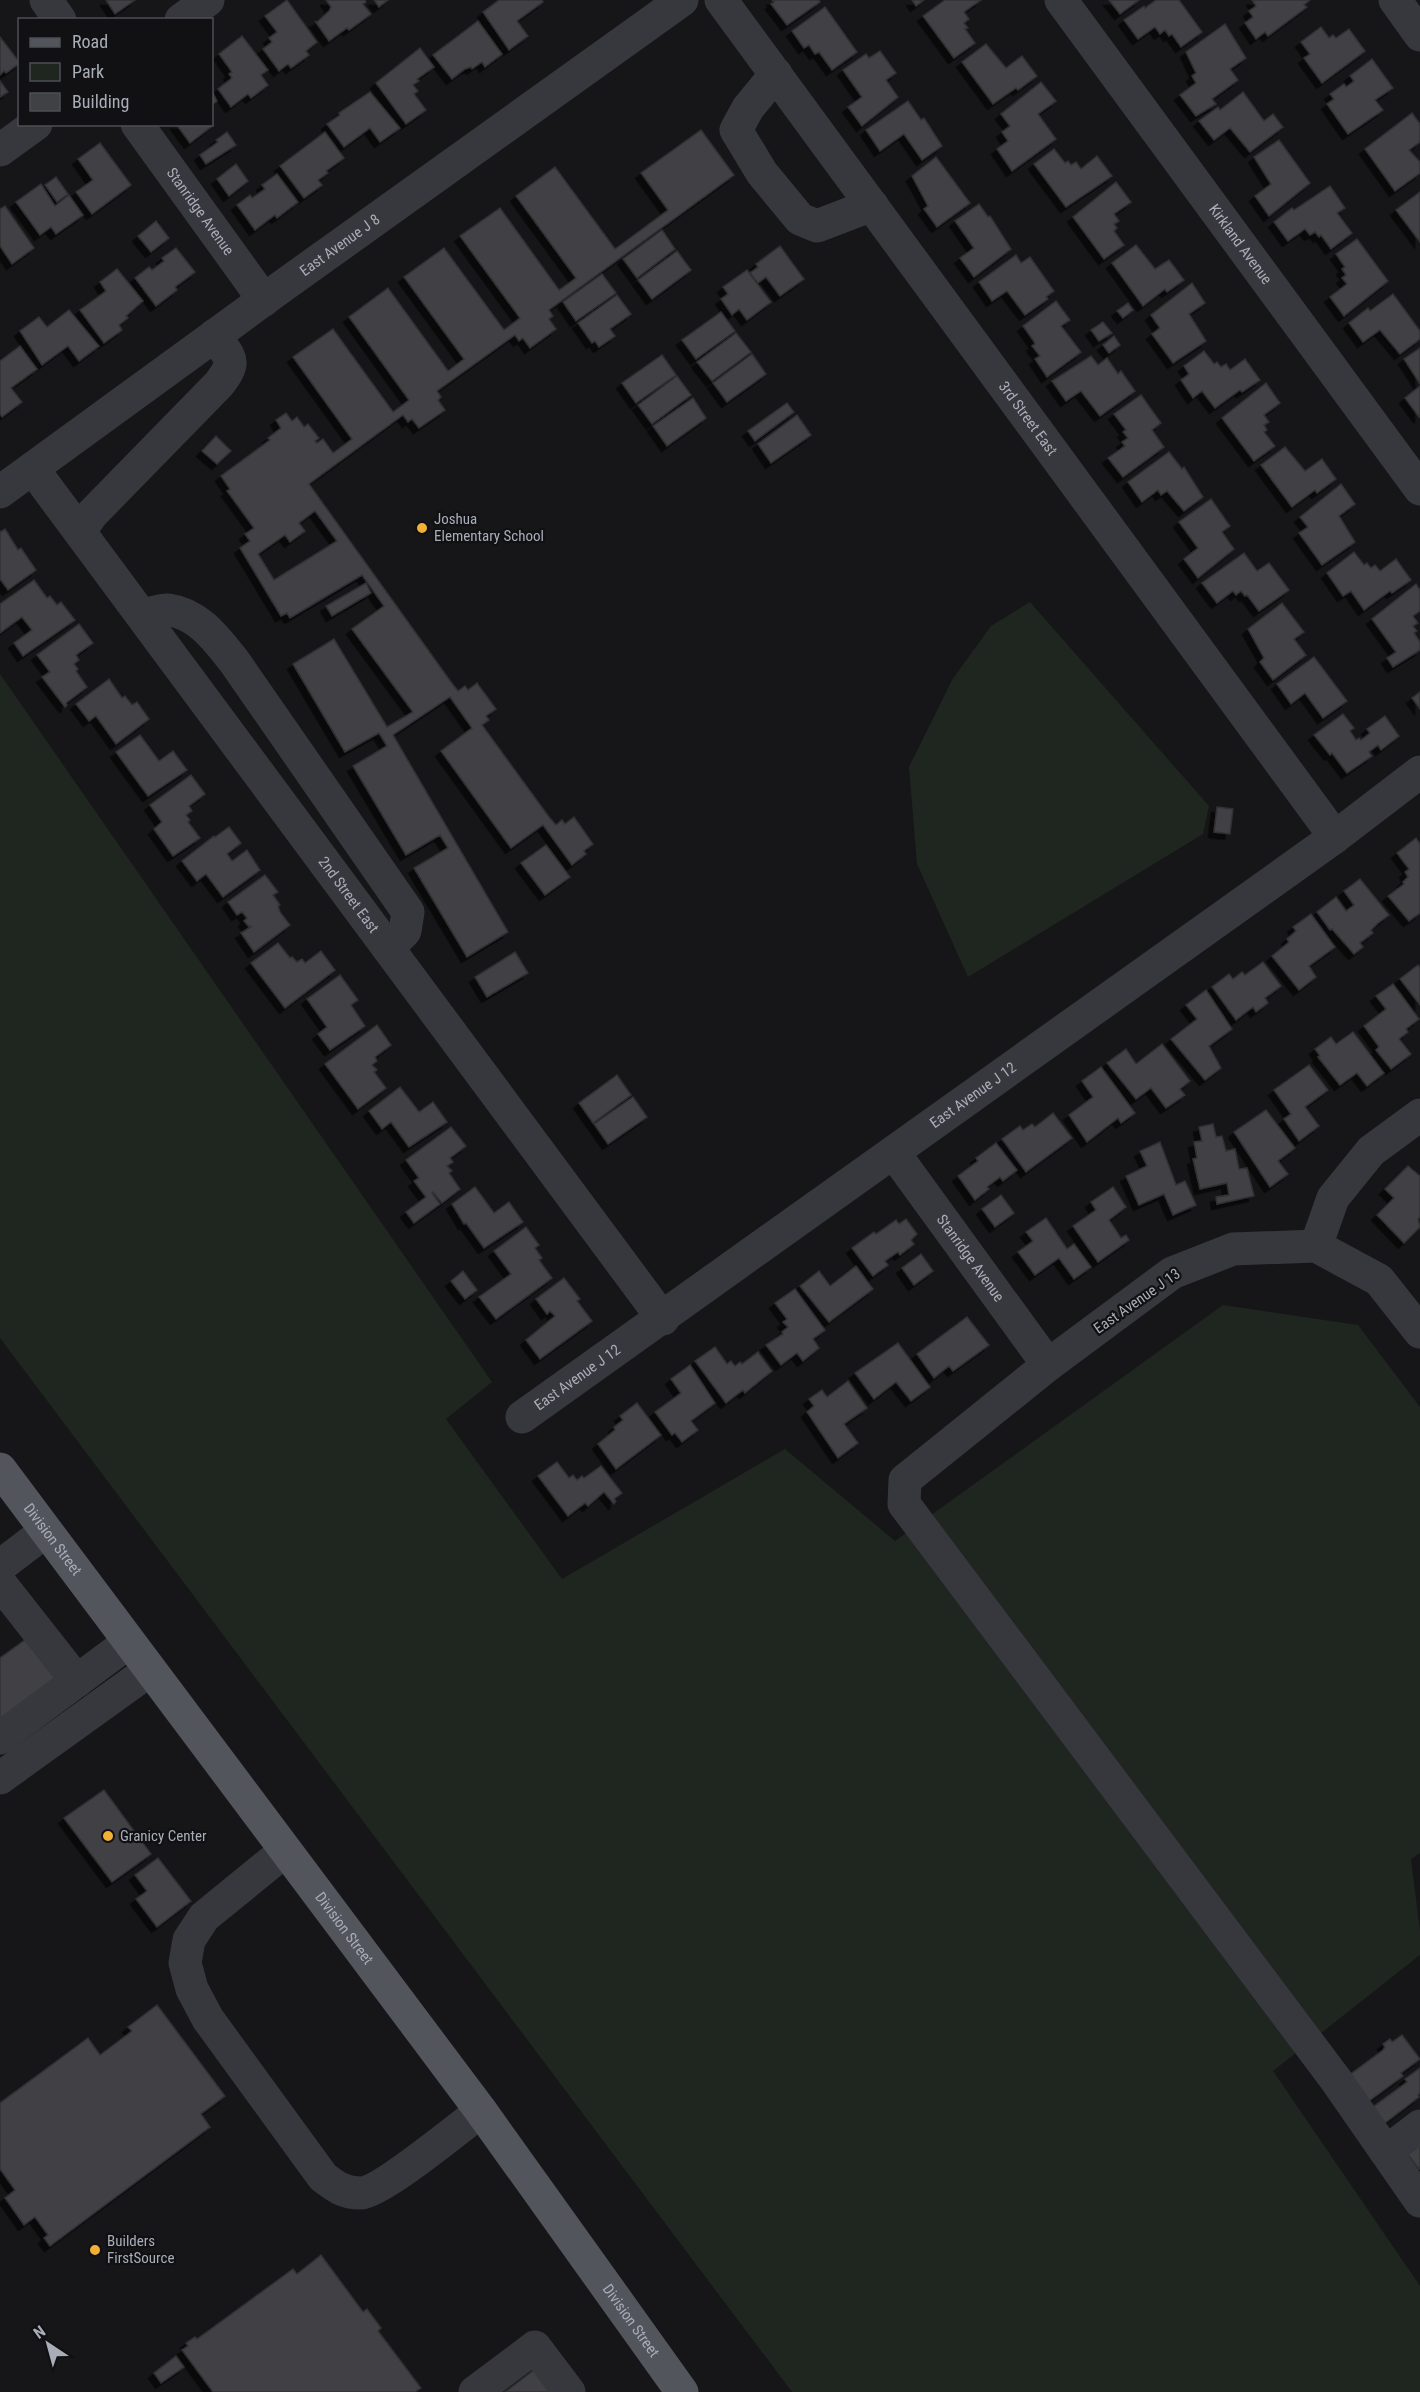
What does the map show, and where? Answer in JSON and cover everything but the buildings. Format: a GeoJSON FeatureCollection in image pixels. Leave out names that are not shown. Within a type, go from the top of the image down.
{"type":"FeatureCollection","features":[{"type":"Feature","properties":{"kind":"main road","name":"Division Street"},"geometry":{"type":"LineString","coordinates":[[0,1469],[481,2111],[682,2392]]}},
{"type":"Feature","properties":{"kind":"street"},"geometry":{"type":"LineString","coordinates":[[46,0],[59,18]]}},
{"type":"Feature","properties":{"kind":"street"},"geometry":{"type":"LineString","coordinates":[[184,18],[208,0]]}},
{"type":"Feature","properties":{"kind":"street","name":"East Avenue J 8"},"geometry":{"type":"LineString","coordinates":[[0,492],[682,0]]}},
{"type":"Feature","properties":{"kind":"street","name":"3rd Street East"},"geometry":{"type":"LineString","coordinates":[[722,0],[1335,837]]}},
{"type":"Feature","properties":{"kind":"street","name":"Kirkland Avenue"},"geometry":{"type":"LineString","coordinates":[[1061,0],[1420,489]]}},
{"type":"Feature","properties":{"kind":"street"},"geometry":{"type":"LineString","coordinates":[[1395,0],[1420,35]]}},
{"type":"Feature","properties":{"kind":"street"},"geometry":{"type":"LineString","coordinates":[[776,74],[748,108],[736,130],[762,173],[800,219],[817,226],[872,206]]}},
{"type":"Feature","properties":{"kind":"street"},"geometry":{"type":"LineString","coordinates":[[0,150],[33,126]]}},
{"type":"Feature","properties":{"kind":"street","name":"Stanridge Avenue"},"geometry":{"type":"LineString","coordinates":[[138,126],[264,300]]}},
{"type":"Feature","properties":{"kind":"street"},"geometry":{"type":"LineString","coordinates":[[80,531],[92,514],[219,384],[231,368],[231,361],[215,335]]}},
{"type":"Feature","properties":{"kind":"street","name":"2nd Street East"},"geometry":{"type":"LineString","coordinates":[[33,469],[663,1319]]}},
{"type":"Feature","properties":{"kind":"street"},"geometry":{"type":"LineString","coordinates":[[142,615],[168,610],[193,618],[215,638],[234,661],[408,912],[405,931],[388,948]]}},
{"type":"Feature","properties":{"kind":"street","name":"East Avenue J 12"},"geometry":{"type":"LineString","coordinates":[[522,1417],[663,1319],[1335,837],[1420,772]]}},
{"type":"Feature","properties":{"kind":"street"},"geometry":{"type":"LineString","coordinates":[[1420,1115],[1371,1151],[1334,1198],[1316,1246],[1379,1280],[1420,1332]]}},
{"type":"Feature","properties":{"kind":"street","name":"Stanridge Avenue"},"geometry":{"type":"LineString","coordinates":[[894,1153],[1048,1365]]}},
{"type":"Feature","properties":{"kind":"street","name":"East Avenue J 13"},"geometry":{"type":"LineString","coordinates":[[1316,1246],[1233,1249],[1172,1273],[1048,1365],[905,1480],[904,1504],[1336,2080],[1386,2152]]}},
{"type":"Feature","properties":{"kind":"street"},"geometry":{"type":"LineString","coordinates":[[0,1566],[46,1531]]}},
{"type":"Feature","properties":{"kind":"street"},"geometry":{"type":"LineString","coordinates":[[0,1583],[77,1681]]}},
{"type":"Feature","properties":{"kind":"street"},"geometry":{"type":"LineString","coordinates":[[0,1738],[129,1642]]}},
{"type":"Feature","properties":{"kind":"street"},"geometry":{"type":"LineString","coordinates":[[0,1778],[150,1670]]}},
{"type":"Feature","properties":{"kind":"street"},"geometry":{"type":"LineString","coordinates":[[285,1851],[204,1917],[189,1940],[185,1963],[192,1989],[208,2019],[323,2177],[341,2191],[363,2193],[388,2180],[481,2111]]}},
{"type":"Feature","properties":{"kind":"street"},"geometry":{"type":"LineString","coordinates":[[1420,2126],[1386,2152],[1420,2201]]}},
{"type":"Feature","properties":{"kind":"street"},"geometry":{"type":"LineString","coordinates":[[475,2392],[536,2347],[569,2392]]}},
{"type":"Feature","properties":{"kind":"green space"},"geometry":{"type":"Polygon","coordinates":[[[1030,602],[1209,806],[1203,834],[968,977],[917,864],[909,767],[952,680],[991,626],[1030,602]]]}},
{"type":"Feature","properties":{"kind":"green space"},"geometry":{"type":"Polygon","coordinates":[[[0,674],[492,1382],[446,1419],[562,1579],[785,1449],[895,1541],[1223,1305],[1358,1325],[1420,1407],[1420,1853],[1411,1859],[1420,1931],[1420,1955],[1273,2071],[1420,2286],[1420,2392],[792,2392],[0,1338],[0,674]]]}},
{"type":"Feature","properties":{"kind":"place","name":"Joshua Elementary School"},"geometry":{"type":"Point","coordinates":[422,528]}},
{"type":"Feature","properties":{"kind":"place","name":"Granicy Center"},"geometry":{"type":"Point","coordinates":[108,1836]}},
{"type":"Feature","properties":{"kind":"place","name":"Builders FirstSource"},"geometry":{"type":"Point","coordinates":[95,2250]}}]}
